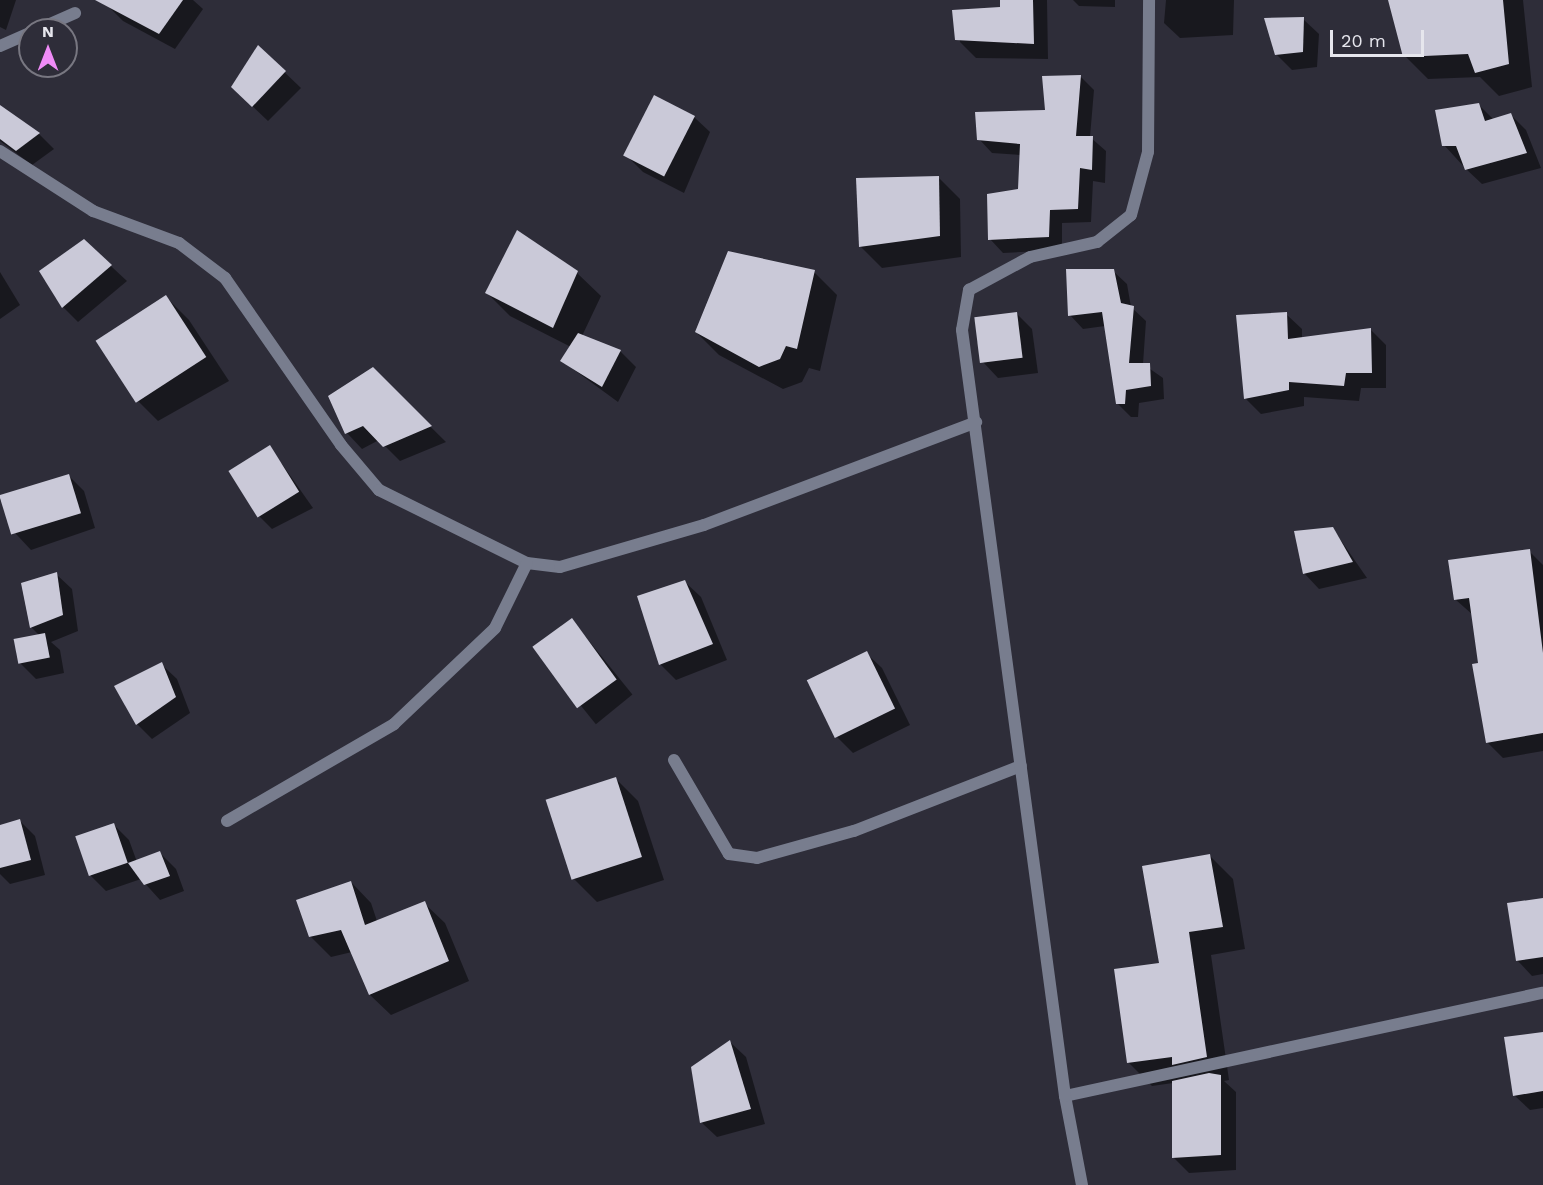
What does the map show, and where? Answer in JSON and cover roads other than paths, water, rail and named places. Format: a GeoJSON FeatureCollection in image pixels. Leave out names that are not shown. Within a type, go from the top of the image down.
{"type":"FeatureCollection","features":[{"type":"Feature","properties":{"kind":"street"},"geometry":{"type":"LineString","coordinates":[[1082,1185],[1065,1096],[962,330],[969,290],[1030,257],[1097,242],[1131,215],[1148,152],[1149,0]]}},
{"type":"Feature","properties":{"kind":"street"},"geometry":{"type":"LineString","coordinates":[[0,46],[75,13]]}},
{"type":"Feature","properties":{"kind":"street"},"geometry":{"type":"LineString","coordinates":[[0,151],[93,211],[179,243],[225,278],[341,445],[379,490],[527,563],[560,567],[704,525],[976,422]]}},
{"type":"Feature","properties":{"kind":"street"},"geometry":{"type":"LineString","coordinates":[[227,821],[394,724],[495,628],[527,563]]}},
{"type":"Feature","properties":{"kind":"street"},"geometry":{"type":"LineString","coordinates":[[674,760],[729,854],[757,858],[854,831],[1021,766]]}},
{"type":"Feature","properties":{"kind":"street"},"geometry":{"type":"LineString","coordinates":[[1065,1096],[1376,1025],[1543,993]]}}]}
